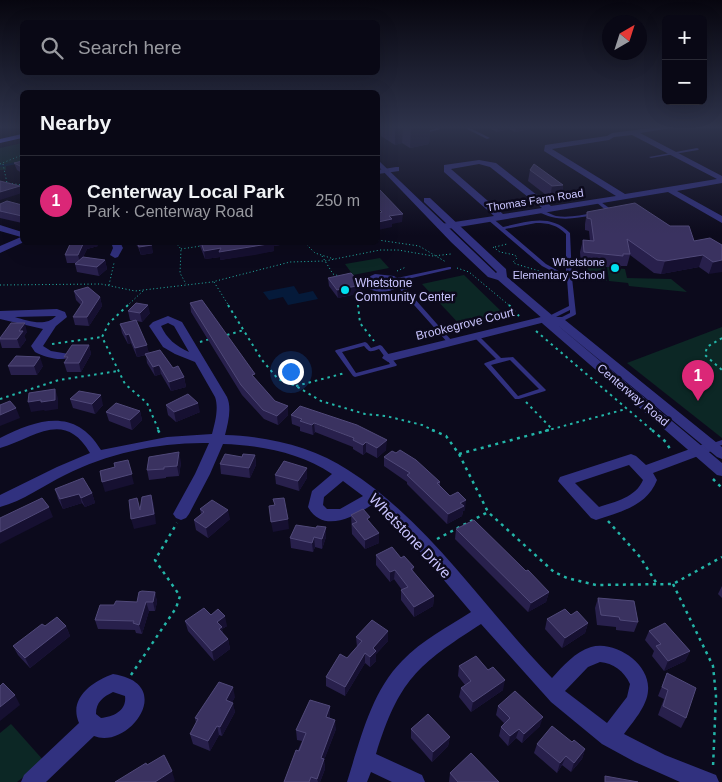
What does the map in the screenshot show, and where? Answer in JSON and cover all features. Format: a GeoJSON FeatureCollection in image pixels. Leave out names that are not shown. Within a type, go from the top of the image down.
{"type":"FeatureCollection","features":[{"type":"Feature","properties":{"kind":"street"},"geometry":{"type":"LineString","coordinates":[[482,162],[447,167],[447,170],[500,216]]}},
{"type":"Feature","properties":{"kind":"street"},"geometry":{"type":"LineString","coordinates":[[487,162],[493,165],[548,209]]}},
{"type":"Feature","properties":{"kind":"street"},"geometry":{"type":"LineString","coordinates":[[568,162],[623,197]]}},
{"type":"Feature","properties":{"kind":"street"},"geometry":{"type":"LineString","coordinates":[[691,162],[721,178]]}},
{"type":"Feature","properties":{"kind":"street","name":"Centerway Road"},"geometry":{"type":"LineString","coordinates":[[385,168],[502,271],[502,278]]}},
{"type":"Feature","properties":{"kind":"street","name":"Centerway Road"},"geometry":{"type":"LineString","coordinates":[[385,168],[441,227],[492,275],[502,278],[549,318],[547,322],[714,448],[722,471]]}},
{"type":"Feature","properties":{"kind":"street","name":"Thomas Farm Road"},"geometry":{"type":"LineString","coordinates":[[633,195],[639,191],[721,178]]}},
{"type":"Feature","properties":{"kind":"street","name":"Thomas Farm Road"},"geometry":{"type":"LineString","coordinates":[[441,227],[670,190],[721,178]]}},
{"type":"Feature","properties":{"kind":"street"},"geometry":{"type":"LineString","coordinates":[[670,190],[722,220]]}},
{"type":"Feature","properties":{"kind":"street"},"geometry":{"type":"LineString","coordinates":[[0,228],[20,234]]}},
{"type":"Feature","properties":{"kind":"street"},"geometry":{"type":"LineString","coordinates":[[0,250],[20,241]]}},
{"type":"Feature","properties":{"kind":"street"},"geometry":{"type":"LineString","coordinates":[[116,245],[118,248],[116,255]]}},
{"type":"Feature","properties":{"kind":"street"},"geometry":{"type":"LineString","coordinates":[[0,315],[38,326],[52,324],[37,346],[41,352],[65,356]]}},
{"type":"Feature","properties":{"kind":"street","name":"Brookegrove Court"},"geometry":{"type":"LineString","coordinates":[[388,358],[549,318]]}},
{"type":"Feature","properties":{"kind":"street"},"geometry":{"type":"LineString","coordinates":[[182,514],[218,437],[223,402],[199,360],[178,324],[173,320],[168,320],[155,326],[165,343],[180,353],[199,360]]}},
{"type":"Feature","properties":{"kind":"street"},"geometry":{"type":"LineString","coordinates":[[0,443],[28,431],[56,426],[75,429],[87,438],[98,456]]}},
{"type":"Feature","properties":{"kind":"street","name":"Whetstone Drive"},"geometry":{"type":"LineString","coordinates":[[0,502],[98,456],[161,441],[218,437],[267,444],[295,452],[343,474],[374,496],[423,546],[552,691],[580,716],[609,737],[677,777],[711,777]]}},
{"type":"Feature","properties":{"kind":"street"},"geometry":{"type":"LineString","coordinates":[[644,471],[675,459],[714,448]]}},
{"type":"Feature","properties":{"kind":"street"},"geometry":{"type":"LineString","coordinates":[[631,459],[644,471],[650,480],[648,489],[640,496],[596,514],[565,481],[631,459]]}},
{"type":"Feature","properties":{"kind":"street"},"geometry":{"type":"LineString","coordinates":[[343,474],[317,495],[315,507],[320,514],[342,516],[374,496]]}},
{"type":"Feature","properties":{"kind":"street"},"geometry":{"type":"LineString","coordinates":[[357,782],[384,707],[407,669],[423,654],[483,614]]}},
{"type":"Feature","properties":{"kind":"street"},"geometry":{"type":"LineString","coordinates":[[552,691],[581,662],[593,654],[606,654],[629,666],[639,681],[639,693],[609,737]]}},
{"type":"Feature","properties":{"kind":"street"},"geometry":{"type":"LineString","coordinates":[[113,683],[125,684],[136,695],[134,710],[129,717],[114,727],[106,729],[92,724],[86,712],[91,697],[104,686],[113,683]]}},
{"type":"Feature","properties":{"kind":"street"},"geometry":{"type":"LineString","coordinates":[[31,782],[92,724]]}},
{"type":"Feature","properties":{"kind":"street"},"geometry":{"type":"LineString","coordinates":[[365,759],[415,782]]}},
{"type":"Feature","properties":{"kind":"lane"},"geometry":{"type":"LineString","coordinates":[[488,206],[536,198]]}},
{"type":"Feature","properties":{"kind":"lane"},"geometry":{"type":"LineString","coordinates":[[597,201],[612,211]]}},
{"type":"Feature","properties":{"kind":"lane"},"geometry":{"type":"LineString","coordinates":[[539,210],[549,216],[564,219],[620,210]]}},
{"type":"Feature","properties":{"kind":"lane"},"geometry":{"type":"LineString","coordinates":[[489,218],[544,265],[569,278]]}},
{"type":"Feature","properties":{"kind":"lane"},"geometry":{"type":"LineString","coordinates":[[501,229],[541,222],[561,226],[568,234],[569,278],[574,314],[564,319],[549,318]]}},
{"type":"Feature","properties":{"kind":"lane"},"geometry":{"type":"LineString","coordinates":[[396,279],[449,268]]}},
{"type":"Feature","properties":{"kind":"lane"},"geometry":{"type":"LineString","coordinates":[[396,279],[394,287],[382,290],[370,288],[366,284],[368,279],[378,275],[390,276],[396,279],[450,342]]}},
{"type":"Feature","properties":{"kind":"lane"},"geometry":{"type":"LineString","coordinates":[[476,336],[500,360]]}},
{"type":"Feature","properties":{"kind":"lane"},"geometry":{"type":"LineString","coordinates":[[365,344],[370,350],[380,347],[394,365],[355,375],[338,351],[365,344]]}},
{"type":"Feature","properties":{"kind":"lane"},"geometry":{"type":"LineString","coordinates":[[511,358],[543,390],[517,398],[487,364],[500,360],[511,358]]}},
{"type":"Feature","properties":{"kind":"path"},"geometry":{"type":"LineString","coordinates":[[2,164],[7,183],[20,185]]}},
{"type":"Feature","properties":{"kind":"path"},"geometry":{"type":"LineString","coordinates":[[0,180],[5,179]]}},
{"type":"Feature","properties":{"kind":"path"},"geometry":{"type":"LineString","coordinates":[[380,240],[410,244],[437,256],[445,261],[449,268],[459,268],[469,272],[516,311],[524,323],[539,333],[666,442],[675,459]]}},
{"type":"Feature","properties":{"kind":"path"},"geometry":{"type":"LineString","coordinates":[[490,248],[517,242]]}},
{"type":"Feature","properties":{"kind":"path"},"geometry":{"type":"LineString","coordinates":[[178,245],[181,249],[180,274],[186,284]]}},
{"type":"Feature","properties":{"kind":"path"},"geometry":{"type":"LineString","coordinates":[[181,249],[209,245]]}},
{"type":"Feature","properties":{"kind":"path"},"geometry":{"type":"LineString","coordinates":[[306,245],[309,249],[322,256],[335,259]]}},
{"type":"Feature","properties":{"kind":"path"},"geometry":{"type":"LineString","coordinates":[[494,247],[517,256],[513,262],[518,265],[527,265],[542,272]]}},
{"type":"Feature","properties":{"kind":"path"},"geometry":{"type":"LineString","coordinates":[[0,285],[108,285],[131,290],[214,282],[290,262],[324,261],[392,249],[437,256],[451,254]]}},
{"type":"Feature","properties":{"kind":"path"},"geometry":{"type":"LineString","coordinates":[[108,285],[116,255]]}},
{"type":"Feature","properties":{"kind":"path"},"geometry":{"type":"LineString","coordinates":[[322,256],[333,274],[340,276]]}},
{"type":"Feature","properties":{"kind":"path"},"geometry":{"type":"LineString","coordinates":[[396,279],[406,267]]}},
{"type":"Feature","properties":{"kind":"path"},"geometry":{"type":"LineString","coordinates":[[214,282],[262,360],[278,379],[296,386],[321,401],[365,414],[386,416],[422,425],[446,436],[459,454],[488,512],[554,572],[565,579],[582,584],[673,584],[682,575],[711,564],[722,557]]}},
{"type":"Feature","properties":{"kind":"path"},"geometry":{"type":"LineString","coordinates":[[102,338],[109,323],[145,289]]}},
{"type":"Feature","properties":{"kind":"path"},"geometry":{"type":"LineString","coordinates":[[373,291],[359,302],[356,312],[359,324],[380,347]]}},
{"type":"Feature","properties":{"kind":"path"},"geometry":{"type":"LineString","coordinates":[[226,335],[244,330]]}},
{"type":"Feature","properties":{"kind":"path"},"geometry":{"type":"LineString","coordinates":[[190,345],[217,337]]}},
{"type":"Feature","properties":{"kind":"path"},"geometry":{"type":"LineString","coordinates":[[37,346],[102,338]]}},
{"type":"Feature","properties":{"kind":"path"},"geometry":{"type":"LineString","coordinates":[[102,338],[125,384],[147,403],[158,426],[161,441]]}},
{"type":"Feature","properties":{"kind":"path"},"geometry":{"type":"LineString","coordinates":[[722,338],[707,347],[705,354],[722,370]]}},
{"type":"Feature","properties":{"kind":"path"},"geometry":{"type":"LineString","coordinates":[[0,399],[59,380],[118,371]]}},
{"type":"Feature","properties":{"kind":"path"},"geometry":{"type":"LineString","coordinates":[[296,386],[352,371]]}},
{"type":"Feature","properties":{"kind":"path"},"geometry":{"type":"LineString","coordinates":[[521,396],[552,429]]}},
{"type":"Feature","properties":{"kind":"path"},"geometry":{"type":"LineString","coordinates":[[459,454],[626,409]]}},
{"type":"Feature","properties":{"kind":"path"},"geometry":{"type":"LineString","coordinates":[[708,476],[722,488]]}},
{"type":"Feature","properties":{"kind":"path"},"geometry":{"type":"LineString","coordinates":[[423,546],[488,512]]}},
{"type":"Feature","properties":{"kind":"path"},"geometry":{"type":"LineString","coordinates":[[600,512],[640,557],[657,584]]}},
{"type":"Feature","properties":{"kind":"path"},"geometry":{"type":"LineString","coordinates":[[125,684],[176,608],[180,596],[155,560],[182,514]]}},
{"type":"Feature","properties":{"kind":"path"},"geometry":{"type":"LineString","coordinates":[[673,584],[713,666],[716,696],[711,777]]}},
{"type":"Feature","properties":{"kind":"green space"},"geometry":{"type":"Polygon","coordinates":[[[0,162],[20,162],[6,166],[6,170],[0,170],[0,162]]]}},
{"type":"Feature","properties":{"kind":"green space"},"geometry":{"type":"Polygon","coordinates":[[[380,258],[389,268],[353,275],[345,264],[380,258]]]}},
{"type":"Feature","properties":{"kind":"green space"},"geometry":{"type":"Polygon","coordinates":[[[587,266],[605,267],[607,281],[589,280],[587,266]]]}},
{"type":"Feature","properties":{"kind":"green space"},"geometry":{"type":"Polygon","coordinates":[[[607,267],[625,269],[627,278],[671,279],[687,292],[629,286],[628,283],[609,281],[607,267]]]}},
{"type":"Feature","properties":{"kind":"green space"},"geometry":{"type":"Polygon","coordinates":[[[464,275],[506,316],[462,327],[422,284],[464,275]]]}},
{"type":"Feature","properties":{"kind":"green space"},"geometry":{"type":"Polygon","coordinates":[[[722,327],[722,438],[627,363],[722,327]]]}},
{"type":"Feature","properties":{"kind":"green space"},"geometry":{"type":"Polygon","coordinates":[[[11,724],[44,761],[17,782],[0,782],[0,733],[11,724]]]}},
{"type":"Feature","properties":{"kind":"water"},"geometry":{"type":"Polygon","coordinates":[[[294,286],[299,294],[313,291],[318,299],[288,305],[283,297],[269,300],[263,292],[294,286]]]}},
{"type":"Feature","properties":{"kind":"building"},"geometry":{"type":"Polygon","coordinates":[[[534,164],[563,185],[552,186],[530,170],[534,164]]]}},
{"type":"Feature","properties":{"kind":"building"},"geometry":{"type":"Polygon","coordinates":[[[0,181],[20,186],[0,192],[0,181]]]}},
{"type":"Feature","properties":{"kind":"building"},"geometry":{"type":"Polygon","coordinates":[[[380,190],[403,214],[389,216],[392,219],[380,222],[380,212],[382,212],[380,210],[380,190]]]}},
{"type":"Feature","properties":{"kind":"building"},"geometry":{"type":"Polygon","coordinates":[[[7,201],[20,204],[20,216],[0,211],[0,204],[7,201]]]}},
{"type":"Feature","properties":{"kind":"building"},"geometry":{"type":"Polygon","coordinates":[[[635,203],[670,226],[689,226],[694,241],[710,238],[722,245],[722,260],[713,262],[703,255],[665,261],[657,260],[627,239],[630,254],[623,254],[623,256],[584,252],[583,240],[594,241],[591,219],[587,218],[587,212],[635,203]]]}},
{"type":"Feature","properties":{"kind":"building"},"geometry":{"type":"Polygon","coordinates":[[[70,245],[83,245],[78,255],[65,255],[70,245]]]}},
{"type":"Feature","properties":{"kind":"building"},"geometry":{"type":"Polygon","coordinates":[[[202,245],[262,245],[219,252],[221,248],[204,251],[202,245]]]}},
{"type":"Feature","properties":{"kind":"building"},"geometry":{"type":"Polygon","coordinates":[[[83,257],[105,260],[97,267],[75,264],[83,257]]]}},
{"type":"Feature","properties":{"kind":"building"},"geometry":{"type":"Polygon","coordinates":[[[351,273],[361,285],[337,290],[328,278],[351,273]]]}},
{"type":"Feature","properties":{"kind":"building"},"geometry":{"type":"Polygon","coordinates":[[[88,287],[100,297],[87,317],[73,317],[83,302],[74,291],[88,287]]]}},
{"type":"Feature","properties":{"kind":"building"},"geometry":{"type":"Polygon","coordinates":[[[202,300],[255,374],[252,375],[275,401],[288,406],[277,416],[263,410],[241,385],[190,303],[202,300]]]}},
{"type":"Feature","properties":{"kind":"building"},"geometry":{"type":"Polygon","coordinates":[[[136,303],[148,305],[140,313],[128,311],[136,303]]]}},
{"type":"Feature","properties":{"kind":"building"},"geometry":{"type":"Polygon","coordinates":[[[136,320],[147,345],[135,348],[129,334],[126,335],[120,324],[136,320]]]}},
{"type":"Feature","properties":{"kind":"building"},"geometry":{"type":"Polygon","coordinates":[[[11,323],[25,323],[19,331],[23,331],[17,339],[0,339],[0,338],[11,323]]]}},
{"type":"Feature","properties":{"kind":"building"},"geometry":{"type":"Polygon","coordinates":[[[72,345],[89,345],[79,363],[64,363],[68,357],[64,357],[72,345]]]}},
{"type":"Feature","properties":{"kind":"building"},"geometry":{"type":"Polygon","coordinates":[[[160,350],[173,368],[178,366],[184,377],[169,382],[159,365],[153,367],[145,354],[160,350]]]}},
{"type":"Feature","properties":{"kind":"building"},"geometry":{"type":"Polygon","coordinates":[[[16,356],[40,357],[34,366],[8,366],[16,356]]]}},
{"type":"Feature","properties":{"kind":"building"},"geometry":{"type":"Polygon","coordinates":[[[55,389],[55,400],[28,402],[29,393],[55,389]]]}},
{"type":"Feature","properties":{"kind":"building"},"geometry":{"type":"Polygon","coordinates":[[[79,391],[101,395],[92,404],[70,399],[79,391]]]}},
{"type":"Feature","properties":{"kind":"building"},"geometry":{"type":"Polygon","coordinates":[[[188,394],[198,403],[174,412],[166,405],[188,394]]]}},
{"type":"Feature","properties":{"kind":"building"},"geometry":{"type":"Polygon","coordinates":[[[10,401],[16,408],[0,415],[0,405],[10,401]]]}},
{"type":"Feature","properties":{"kind":"building"},"geometry":{"type":"Polygon","coordinates":[[[116,403],[140,411],[130,420],[106,412],[116,403]]]}},
{"type":"Feature","properties":{"kind":"building"},"geometry":{"type":"Polygon","coordinates":[[[300,406],[357,425],[387,440],[377,448],[366,442],[363,445],[353,440],[354,438],[314,423],[312,425],[300,421],[302,419],[291,415],[300,406]]]}},
{"type":"Feature","properties":{"kind":"building"},"geometry":{"type":"Polygon","coordinates":[[[400,450],[416,460],[440,482],[437,483],[450,496],[458,492],[466,500],[460,503],[464,506],[448,514],[407,475],[410,473],[384,457],[392,451],[396,453],[400,450]]]}},
{"type":"Feature","properties":{"kind":"building"},"geometry":{"type":"Polygon","coordinates":[[[179,452],[177,466],[147,470],[149,457],[179,452]]]}},
{"type":"Feature","properties":{"kind":"building"},"geometry":{"type":"Polygon","coordinates":[[[225,454],[242,457],[243,454],[255,455],[249,468],[220,464],[225,454]]]}},
{"type":"Feature","properties":{"kind":"building"},"geometry":{"type":"Polygon","coordinates":[[[128,460],[132,474],[102,482],[100,471],[115,467],[114,463],[128,460]]]}},
{"type":"Feature","properties":{"kind":"building"},"geometry":{"type":"Polygon","coordinates":[[[284,461],[307,468],[298,481],[275,475],[284,461]]]}},
{"type":"Feature","properties":{"kind":"building"},"geometry":{"type":"Polygon","coordinates":[[[83,478],[92,493],[81,498],[79,494],[60,499],[55,489],[83,478]]]}},
{"type":"Feature","properties":{"kind":"building"},"geometry":{"type":"Polygon","coordinates":[[[151,495],[154,514],[131,519],[129,500],[137,498],[140,510],[142,497],[151,495]]]}},
{"type":"Feature","properties":{"kind":"building"},"geometry":{"type":"Polygon","coordinates":[[[42,498],[49,507],[0,532],[0,518],[42,498]]]}},
{"type":"Feature","properties":{"kind":"building"},"geometry":{"type":"Polygon","coordinates":[[[284,498],[288,519],[271,522],[269,506],[275,505],[273,499],[284,498]]]}},
{"type":"Feature","properties":{"kind":"building"},"geometry":{"type":"Polygon","coordinates":[[[212,500],[228,510],[206,528],[194,520],[204,512],[200,509],[212,500]]]}},
{"type":"Feature","properties":{"kind":"building"},"geometry":{"type":"Polygon","coordinates":[[[363,509],[370,517],[367,519],[379,533],[365,540],[352,524],[357,522],[351,515],[363,509]]]}},
{"type":"Feature","properties":{"kind":"building"},"geometry":{"type":"Polygon","coordinates":[[[474,520],[549,592],[531,603],[456,529],[474,520]]]}},
{"type":"Feature","properties":{"kind":"building"},"geometry":{"type":"Polygon","coordinates":[[[296,525],[316,528],[317,526],[326,527],[322,539],[314,537],[312,543],[290,538],[296,525]]]}},
{"type":"Feature","properties":{"kind":"building"},"geometry":{"type":"Polygon","coordinates":[[[392,547],[401,558],[404,556],[414,567],[411,569],[434,596],[414,607],[401,590],[408,587],[395,570],[390,572],[376,555],[392,547]]]}},
{"type":"Feature","properties":{"kind":"building"},"geometry":{"type":"Polygon","coordinates":[[[139,592],[155,592],[153,602],[146,602],[139,625],[133,623],[134,621],[95,620],[100,605],[114,605],[116,601],[137,602],[139,592]]]}},
{"type":"Feature","properties":{"kind":"building"},"geometry":{"type":"Polygon","coordinates":[[[598,598],[634,601],[638,622],[601,615],[598,598]]]}},
{"type":"Feature","properties":{"kind":"building"},"geometry":{"type":"Polygon","coordinates":[[[204,608],[211,615],[218,609],[225,616],[217,622],[222,627],[219,629],[228,639],[212,651],[185,621],[204,608]]]}},
{"type":"Feature","properties":{"kind":"building"},"geometry":{"type":"Polygon","coordinates":[[[565,609],[571,615],[577,611],[588,623],[565,638],[547,619],[565,609]]]}},
{"type":"Feature","properties":{"kind":"building"},"geometry":{"type":"Polygon","coordinates":[[[57,617],[66,626],[25,658],[13,646],[42,624],[45,626],[57,617]]]}},
{"type":"Feature","properties":{"kind":"building"},"geometry":{"type":"Polygon","coordinates":[[[372,620],[388,631],[373,648],[376,651],[370,657],[365,653],[345,687],[326,677],[340,654],[347,658],[362,641],[356,637],[372,620]]]}},
{"type":"Feature","properties":{"kind":"building"},"geometry":{"type":"Polygon","coordinates":[[[665,623],[690,651],[668,661],[656,646],[661,644],[649,631],[665,623]]]}},
{"type":"Feature","properties":{"kind":"building"},"geometry":{"type":"Polygon","coordinates":[[[476,656],[488,670],[493,667],[505,680],[473,702],[461,688],[471,681],[459,666],[476,656]]]}},
{"type":"Feature","properties":{"kind":"building"},"geometry":{"type":"Polygon","coordinates":[[[667,673],[696,688],[686,718],[663,706],[668,690],[662,687],[667,673]]]}},
{"type":"Feature","properties":{"kind":"building"},"geometry":{"type":"Polygon","coordinates":[[[219,682],[233,687],[226,700],[233,703],[220,727],[217,726],[208,741],[190,734],[198,719],[195,718],[219,682]]]}},
{"type":"Feature","properties":{"kind":"building"},"geometry":{"type":"Polygon","coordinates":[[[3,683],[15,695],[0,707],[0,686],[3,683]]]}},
{"type":"Feature","properties":{"kind":"building"},"geometry":{"type":"Polygon","coordinates":[[[515,691],[543,717],[524,734],[519,729],[510,736],[501,727],[510,718],[498,706],[515,691]]]}},
{"type":"Feature","properties":{"kind":"building"},"geometry":{"type":"Polygon","coordinates":[[[310,700],[330,706],[326,717],[335,720],[321,758],[324,759],[317,779],[311,777],[309,782],[284,782],[296,750],[299,751],[306,733],[296,730],[310,700]]]}},
{"type":"Feature","properties":{"kind":"building"},"geometry":{"type":"Polygon","coordinates":[[[428,714],[450,737],[433,752],[411,729],[428,714]]]}},
{"type":"Feature","properties":{"kind":"building"},"geometry":{"type":"Polygon","coordinates":[[[552,726],[572,742],[574,740],[585,749],[574,763],[566,756],[560,763],[537,744],[552,726]]]}},
{"type":"Feature","properties":{"kind":"building"},"geometry":{"type":"Polygon","coordinates":[[[471,753],[499,782],[458,782],[450,773],[471,753]]]}},
{"type":"Feature","properties":{"kind":"building"},"geometry":{"type":"Polygon","coordinates":[[[164,755],[172,771],[155,782],[115,782],[146,763],[147,765],[164,755]]]}},
{"type":"Feature","properties":{"kind":"building"},"geometry":{"type":"Polygon","coordinates":[[[605,776],[638,782],[605,782],[605,776]]]}},
{"type":"Feature","properties":{"kind":"waterway"},"geometry":{"type":"LineString","coordinates":[[0,166],[19,162]]}},
{"type":"Feature","properties":{"kind":"place","name":"Whetstone Elementary School"},"geometry":{"type":"Point","coordinates":[615,268]}},
{"type":"Feature","properties":{"kind":"place","name":"Whetstone Community Center"},"geometry":{"type":"Point","coordinates":[345,290]}},
{"type":"Feature","properties":{"kind":"place","name":"Centerway Local Park"},"geometry":{"type":"Point","coordinates":[698,401]}}]}
